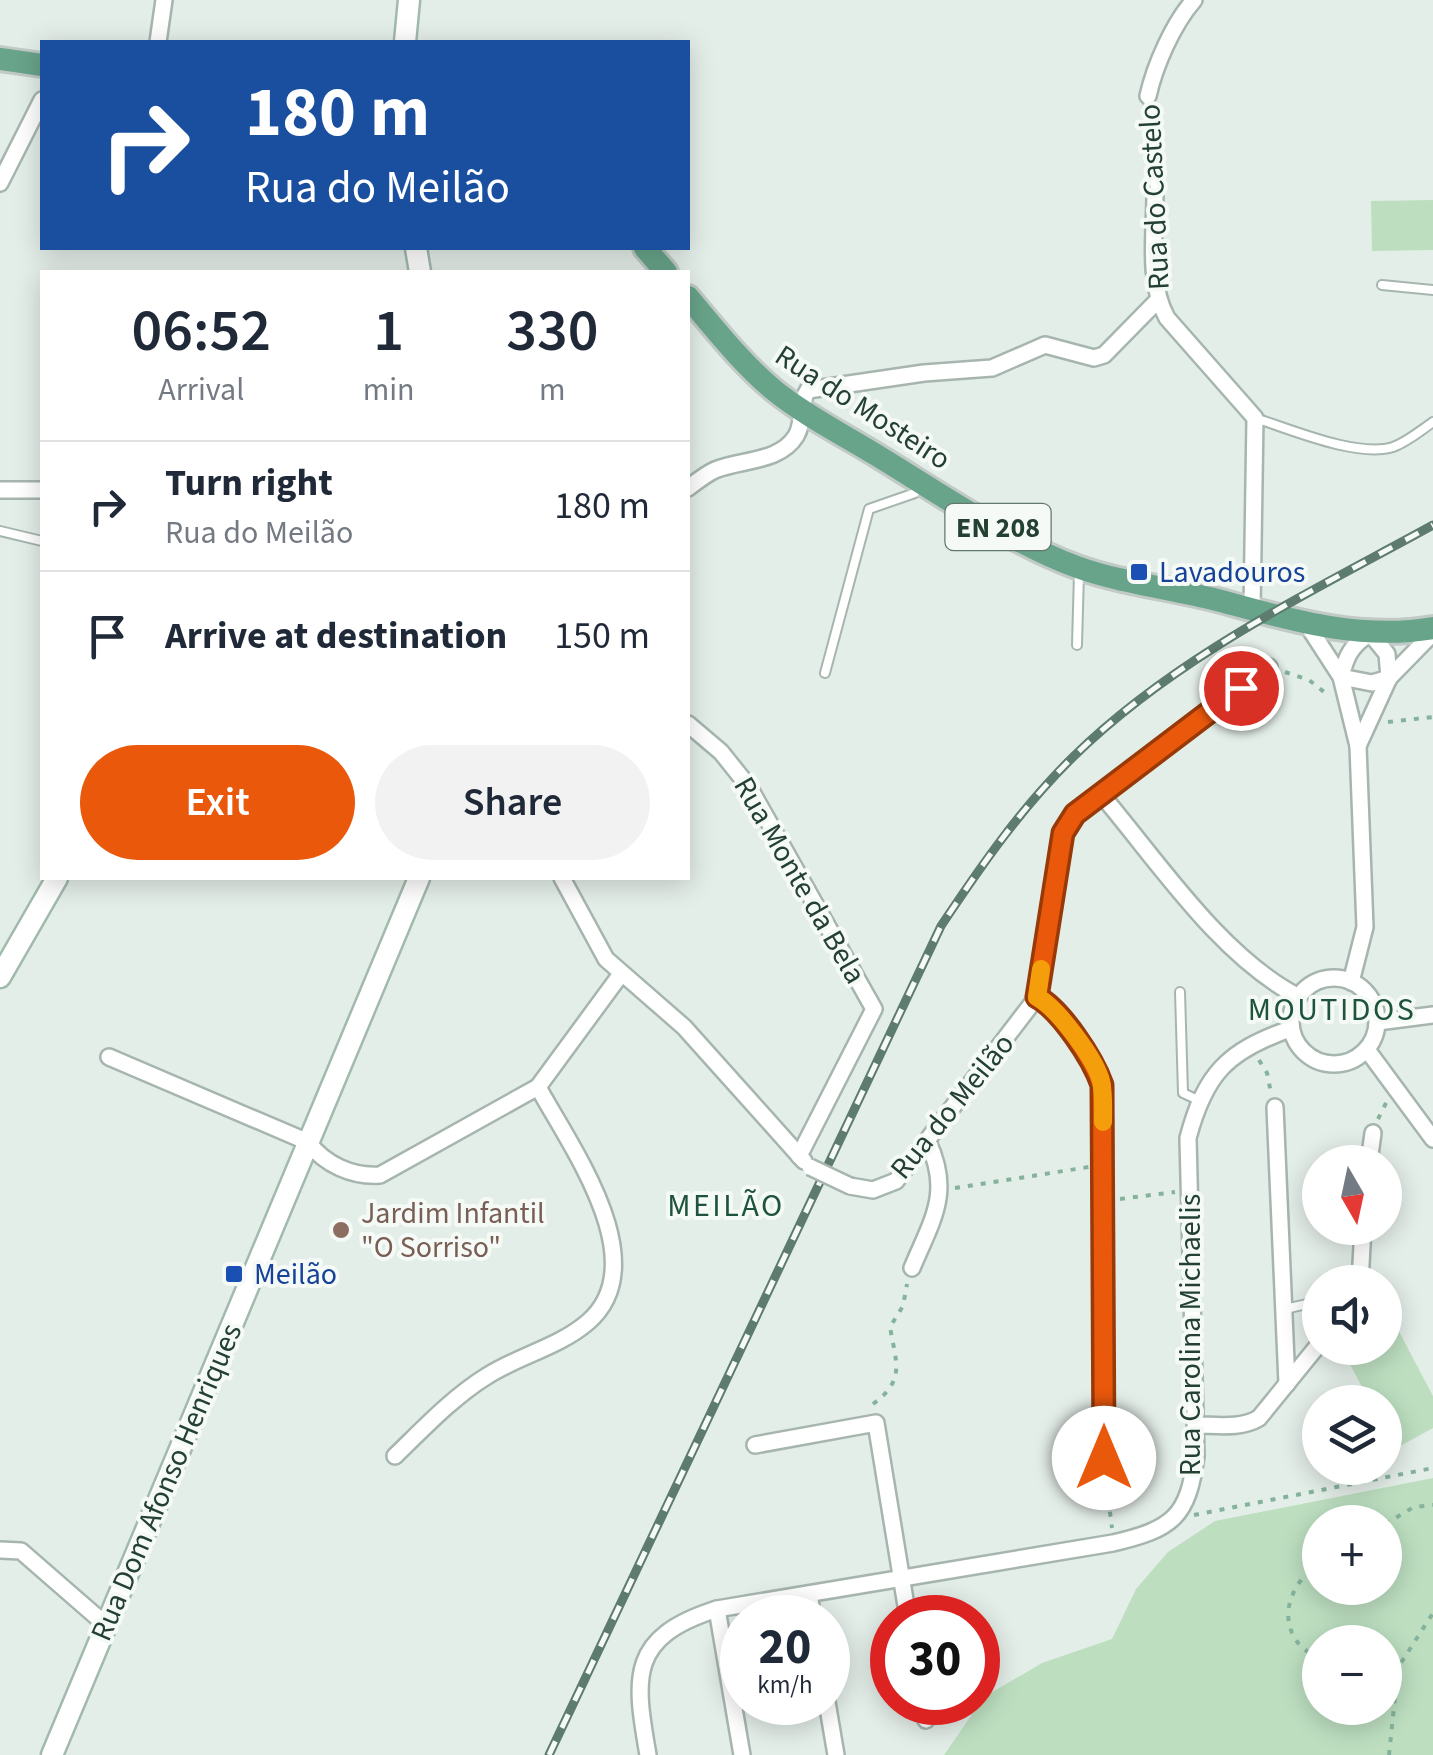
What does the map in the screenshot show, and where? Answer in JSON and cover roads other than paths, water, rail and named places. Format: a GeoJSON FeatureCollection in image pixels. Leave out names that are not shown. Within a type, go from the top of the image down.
{"type":"FeatureCollection","features":[{"type":"Feature","properties":{"kind":"main road"},"geometry":{"type":"LineString","coordinates":[[405,40],[408,0]]}},
{"type":"Feature","properties":{"kind":"main road"},"geometry":{"type":"LineString","coordinates":[[0,59],[40,65]]}},
{"type":"Feature","properties":{"kind":"main road"},"geometry":{"type":"LineString","coordinates":[[647,250],[664,270]]}},
{"type":"Feature","properties":{"kind":"main road","name":"Rua do Mosteiro"},"geometry":{"type":"LineString","coordinates":[[690,299],[751,370],[801,408],[920,482],[1079,568],[1306,623],[1370,633],[1433,630]]}},
{"type":"Feature","properties":{"kind":"main road"},"geometry":{"type":"LineString","coordinates":[[0,977],[57,880]]}},
{"type":"Feature","properties":{"kind":"main road","name":"Rua Dom Afonso Henriques"},"geometry":{"type":"LineString","coordinates":[[52,1755],[418,880]]}},
{"type":"Feature","properties":{"kind":"street"},"geometry":{"type":"LineString","coordinates":[[158,40],[164,0]]}},
{"type":"Feature","properties":{"kind":"street","name":"Rua do Castelo"},"geometry":{"type":"LineString","coordinates":[[1148,96],[1157,66],[1194,0]]}},
{"type":"Feature","properties":{"kind":"street"},"geometry":{"type":"LineString","coordinates":[[0,183],[40,104]]}},
{"type":"Feature","properties":{"kind":"street","name":"Rua do Castelo"},"geometry":{"type":"LineString","coordinates":[[1155,194],[1155,270],[1158,299],[1166,318],[1254,418]]}},
{"type":"Feature","properties":{"kind":"street"},"geometry":{"type":"LineString","coordinates":[[690,487],[715,470],[775,454],[798,433],[801,408],[808,390],[816,386],[992,368],[1045,345],[1094,358],[1104,355],[1158,299]]}},
{"type":"Feature","properties":{"kind":"street"},"geometry":{"type":"LineString","coordinates":[[1252,610],[1254,418]]}},
{"type":"Feature","properties":{"kind":"street"},"geometry":{"type":"LineString","coordinates":[[0,490],[40,490]]}},
{"type":"Feature","properties":{"kind":"street"},"geometry":{"type":"LineString","coordinates":[[1306,623],[1341,678],[1361,721]]}},
{"type":"Feature","properties":{"kind":"street"},"geometry":{"type":"LineString","coordinates":[[1351,982],[1365,927],[1358,746],[1361,721],[1390,678],[1433,630]]}},
{"type":"Feature","properties":{"kind":"street"},"geometry":{"type":"LineString","coordinates":[[1341,678],[1347,654],[1370,633],[1387,654],[1390,678]]}},
{"type":"Feature","properties":{"kind":"street","name":"Rua do Meilão"},"geometry":{"type":"LineString","coordinates":[[563,880],[606,958],[684,1027],[804,1161],[850,1186],[873,1190],[896,1181],[1037,997],[1063,833],[1075,814],[1269,667]]}},
{"type":"Feature","properties":{"kind":"street"},"geometry":{"type":"LineString","coordinates":[[1341,678],[1372,683],[1390,678]]}},
{"type":"Feature","properties":{"kind":"street","name":"Rua Monte da Bela"},"geometry":{"type":"LineString","coordinates":[[690,726],[721,752],[749,787],[874,1009],[804,1161]]}},
{"type":"Feature","properties":{"kind":"street"},"geometry":{"type":"LineString","coordinates":[[1100,793],[1222,938],[1265,977],[1298,996]]}},
{"type":"Feature","properties":{"kind":"street"},"geometry":{"type":"LineString","coordinates":[[109,1058],[308,1142],[317,1154],[359,1177],[380,1174],[538,1087],[621,974]]}},
{"type":"Feature","properties":{"kind":"street"},"geometry":{"type":"LineString","coordinates":[[1328,978],[1351,982],[1375,1007],[1378,1022],[1374,1040],[1368,1050],[1344,1062],[1316,1060],[1295,1042],[1290,1029],[1292,1006],[1316,981],[1328,978]]}},
{"type":"Feature","properties":{"kind":"street"},"geometry":{"type":"LineString","coordinates":[[1037,997],[1055,1011],[1097,1069],[1102,1085],[1104,1458]]}},
{"type":"Feature","properties":{"kind":"street"},"geometry":{"type":"LineString","coordinates":[[1378,1022],[1433,1015]]}},
{"type":"Feature","properties":{"kind":"street","name":"Rua Carolina Michaelis"},"geometry":{"type":"LineString","coordinates":[[648,1755],[638,1696],[641,1669],[653,1646],[692,1617],[717,1609],[1144,1536],[1170,1520],[1190,1497],[1196,1456],[1188,1138],[1198,1100],[1217,1071],[1250,1046],[1290,1029]]}},
{"type":"Feature","properties":{"kind":"street"},"geometry":{"type":"LineString","coordinates":[[1368,1050],[1433,1138]]}},
{"type":"Feature","properties":{"kind":"street"},"geometry":{"type":"LineString","coordinates":[[395,1456],[464,1392],[490,1374],[566,1338],[597,1313],[609,1295],[614,1265],[611,1234],[602,1207],[538,1087]]}},
{"type":"Feature","properties":{"kind":"street"},"geometry":{"type":"LineString","coordinates":[[1275,1107],[1287,1384]]}},
{"type":"Feature","properties":{"kind":"street"},"geometry":{"type":"LineString","coordinates":[[1371,1145],[1373,1133]]}},
{"type":"Feature","properties":{"kind":"street"},"geometry":{"type":"LineString","coordinates":[[912,1268],[941,1190],[937,1162],[928,1142]]}},
{"type":"Feature","properties":{"kind":"street"},"geometry":{"type":"LineString","coordinates":[[1196,1425],[1250,1424],[1302,1365]]}},
{"type":"Feature","properties":{"kind":"street"},"geometry":{"type":"LineString","coordinates":[[754,1444],[876,1424],[905,1595]]}},
{"type":"Feature","properties":{"kind":"street"},"geometry":{"type":"LineString","coordinates":[[0,1550],[21,1551],[106,1625]]}},
{"type":"Feature","properties":{"kind":"street"},"geometry":{"type":"LineString","coordinates":[[717,1609],[742,1755]]}},
{"type":"Feature","properties":{"kind":"street"},"geometry":{"type":"LineString","coordinates":[[831,1725],[836,1755]]}},
{"type":"Feature","properties":{"kind":"lane","name":"Rua do Castelo"},"geometry":{"type":"LineString","coordinates":[[1148,96],[1155,194]]}},
{"type":"Feature","properties":{"kind":"lane"},"geometry":{"type":"LineString","coordinates":[[1382,285],[1433,290]]}},
{"type":"Feature","properties":{"kind":"lane"},"geometry":{"type":"LineString","coordinates":[[1254,418],[1343,444],[1380,449],[1405,441],[1433,422]]}},
{"type":"Feature","properties":{"kind":"lane"},"geometry":{"type":"LineString","coordinates":[[825,672],[869,509],[914,494],[920,482]]}},
{"type":"Feature","properties":{"kind":"lane"},"geometry":{"type":"LineString","coordinates":[[0,532],[40,541]]}},
{"type":"Feature","properties":{"kind":"lane"},"geometry":{"type":"LineString","coordinates":[[1077,645],[1079,568]]}},
{"type":"Feature","properties":{"kind":"lane"},"geometry":{"type":"LineString","coordinates":[[1180,992],[1183,1093],[1198,1100]]}},
{"type":"Feature","properties":{"kind":"lane"},"geometry":{"type":"LineString","coordinates":[[1284,1309],[1302,1305]]}},
{"type":"Feature","properties":{"kind":"railway"},"geometry":{"type":"LineString","coordinates":[[549,1755],[941,926],[987,860],[1036,796],[1073,757],[1155,688],[1291,602],[1433,525]]}},
{"type":"Feature","properties":{"kind":"place","name":"Lavadouros"},"geometry":{"type":"Point","coordinates":[1139,572]}},
{"type":"Feature","properties":{"kind":"place","name":"Jardim Infantil \"O Sorriso\""},"geometry":{"type":"Point","coordinates":[341,1230]}},
{"type":"Feature","properties":{"kind":"place","name":"Meilão"},"geometry":{"type":"Point","coordinates":[234,1274]}},
{"type":"Feature","properties":{"kind":"district","name":"MOUTIDOS"},"geometry":{"type":"Point","coordinates":[1332,1009]}},
{"type":"Feature","properties":{"kind":"district","name":"MEILÃO"},"geometry":{"type":"Point","coordinates":[726,1205]}}]}
